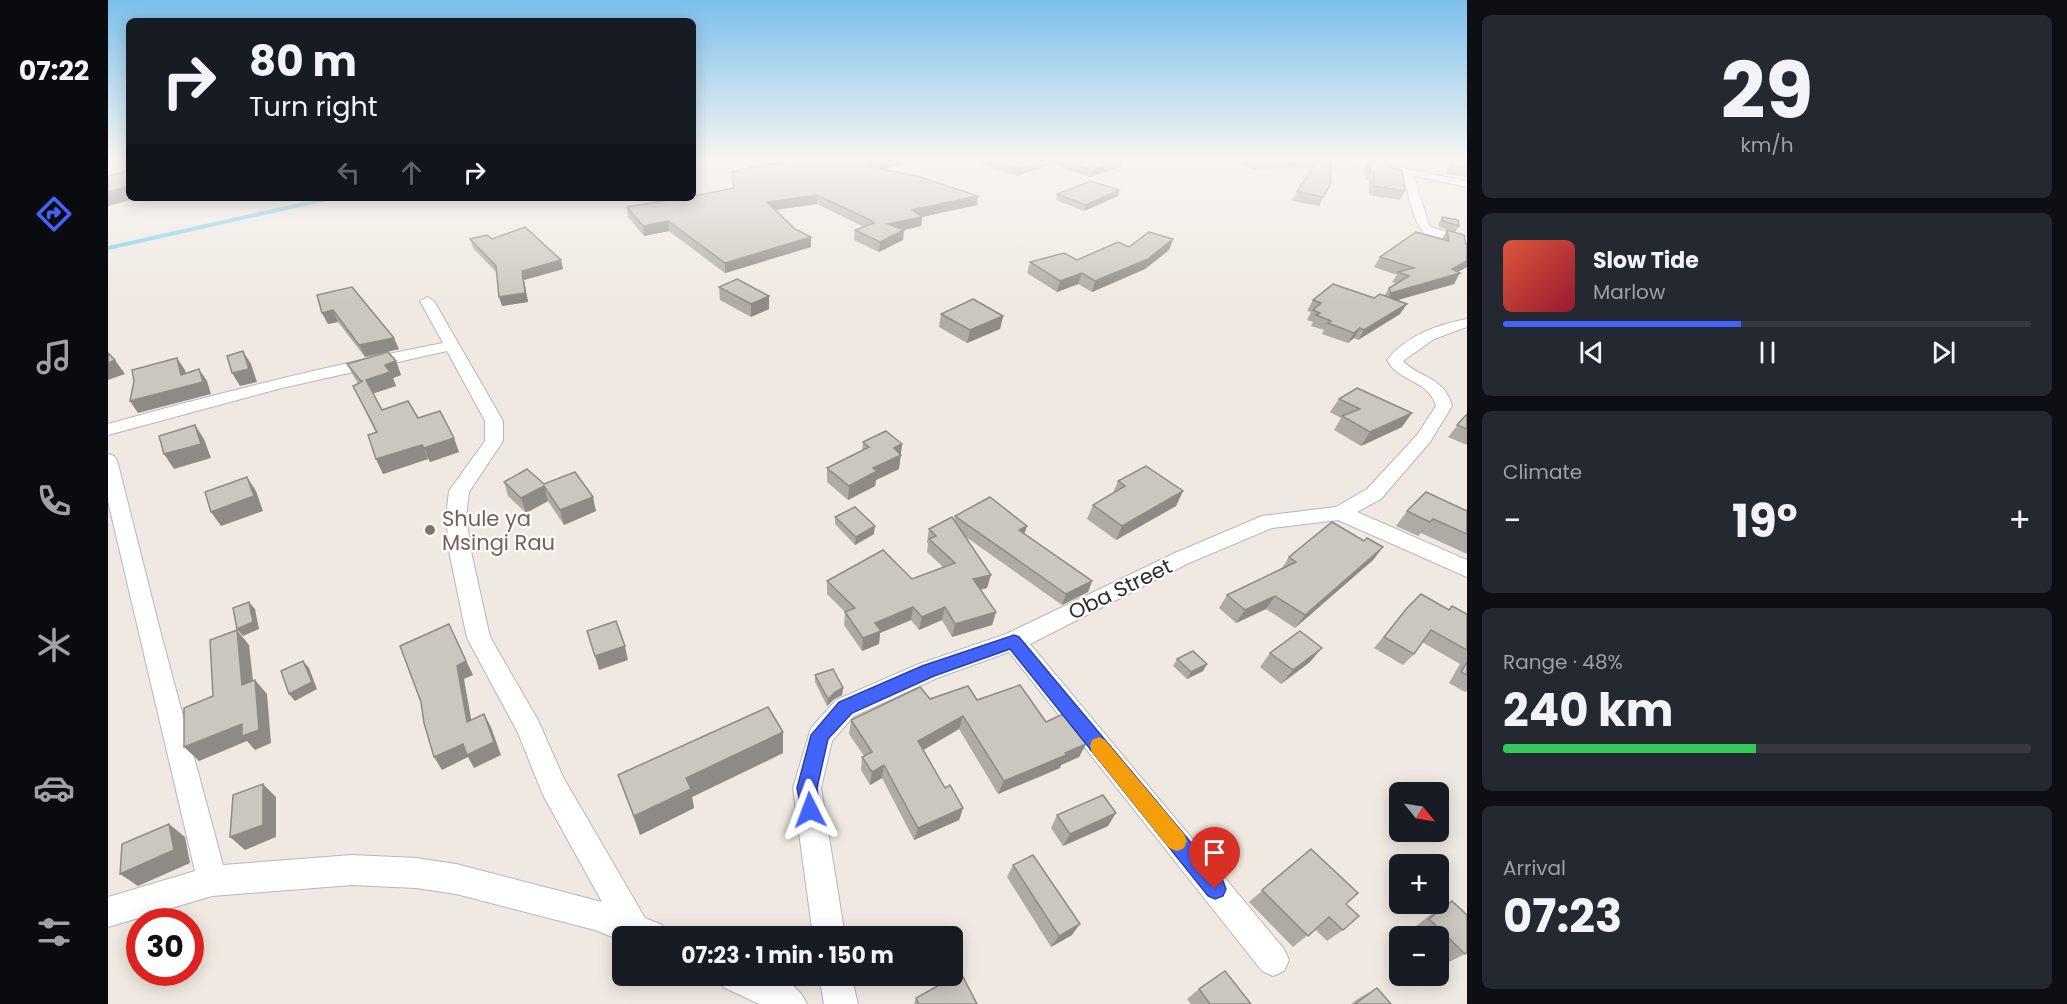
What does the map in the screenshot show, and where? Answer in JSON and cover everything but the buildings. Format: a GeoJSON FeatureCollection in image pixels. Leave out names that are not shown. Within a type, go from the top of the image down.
{"type":"FeatureCollection","features":[{"type":"Feature","properties":{"kind":"street"},"geometry":{"type":"LineString","coordinates":[[1417,207],[1419,220],[1429,231],[1467,241]]}},
{"type":"Feature","properties":{"kind":"street"},"geometry":{"type":"LineString","coordinates":[[427,301],[494,421],[494,441],[459,491],[456,517],[461,556],[479,638],[529,728],[553,786],[570,817],[638,926]]}},
{"type":"Feature","properties":{"kind":"street","name":"Oba Street"},"geometry":{"type":"LineString","coordinates":[[828,926],[807,788],[820,735],[845,708],[928,671],[1014,641],[1182,558],[1269,521],[1340,513],[1374,494],[1424,438],[1444,406],[1443,395],[1437,389],[1398,366],[1395,360],[1403,352],[1452,325],[1467,323]]}},
{"type":"Feature","properties":{"kind":"street"},"geometry":{"type":"LineString","coordinates":[[108,430],[219,398],[372,361],[451,346]]}},
{"type":"Feature","properties":{"kind":"street"},"geometry":{"type":"LineString","coordinates":[[108,460],[149,634],[212,881]]}},
{"type":"Feature","properties":{"kind":"street"},"geometry":{"type":"LineString","coordinates":[[1340,513],[1467,569]]}},
{"type":"Feature","properties":{"kind":"street"},"geometry":{"type":"LineString","coordinates":[[1014,641],[1273,960]]}},
{"type":"Feature","properties":{"kind":"street"},"geometry":{"type":"LineString","coordinates":[[108,912],[212,881],[352,870],[416,873],[456,879],[621,926]]}},
{"type":"Feature","properties":{"kind":"street"},"geometry":{"type":"LineString","coordinates":[[756,986],[790,1004]]}},
{"type":"Feature","properties":{"kind":"street"},"geometry":{"type":"LineString","coordinates":[[838,986],[840,1004]]}},
{"type":"Feature","properties":{"kind":"waterway"},"geometry":{"type":"LineString","coordinates":[[108,248],[292,207]]}},
{"type":"Feature","properties":{"kind":"slow traffic"},"geometry":{"type":"LineString","coordinates":[[1099,746],[1177,841]]}},
{"type":"Feature","properties":{"kind":"place","name":"Shule ya Msingi Rau"},"geometry":{"type":"Point","coordinates":[430,530]}},
{"type":"Feature","properties":{"kind":"route"},"geometry":{"type":"LineString","coordinates":[[810,810],[807,788],[820,735],[845,708],[928,671],[1014,641],[1215,889]]}}]}
